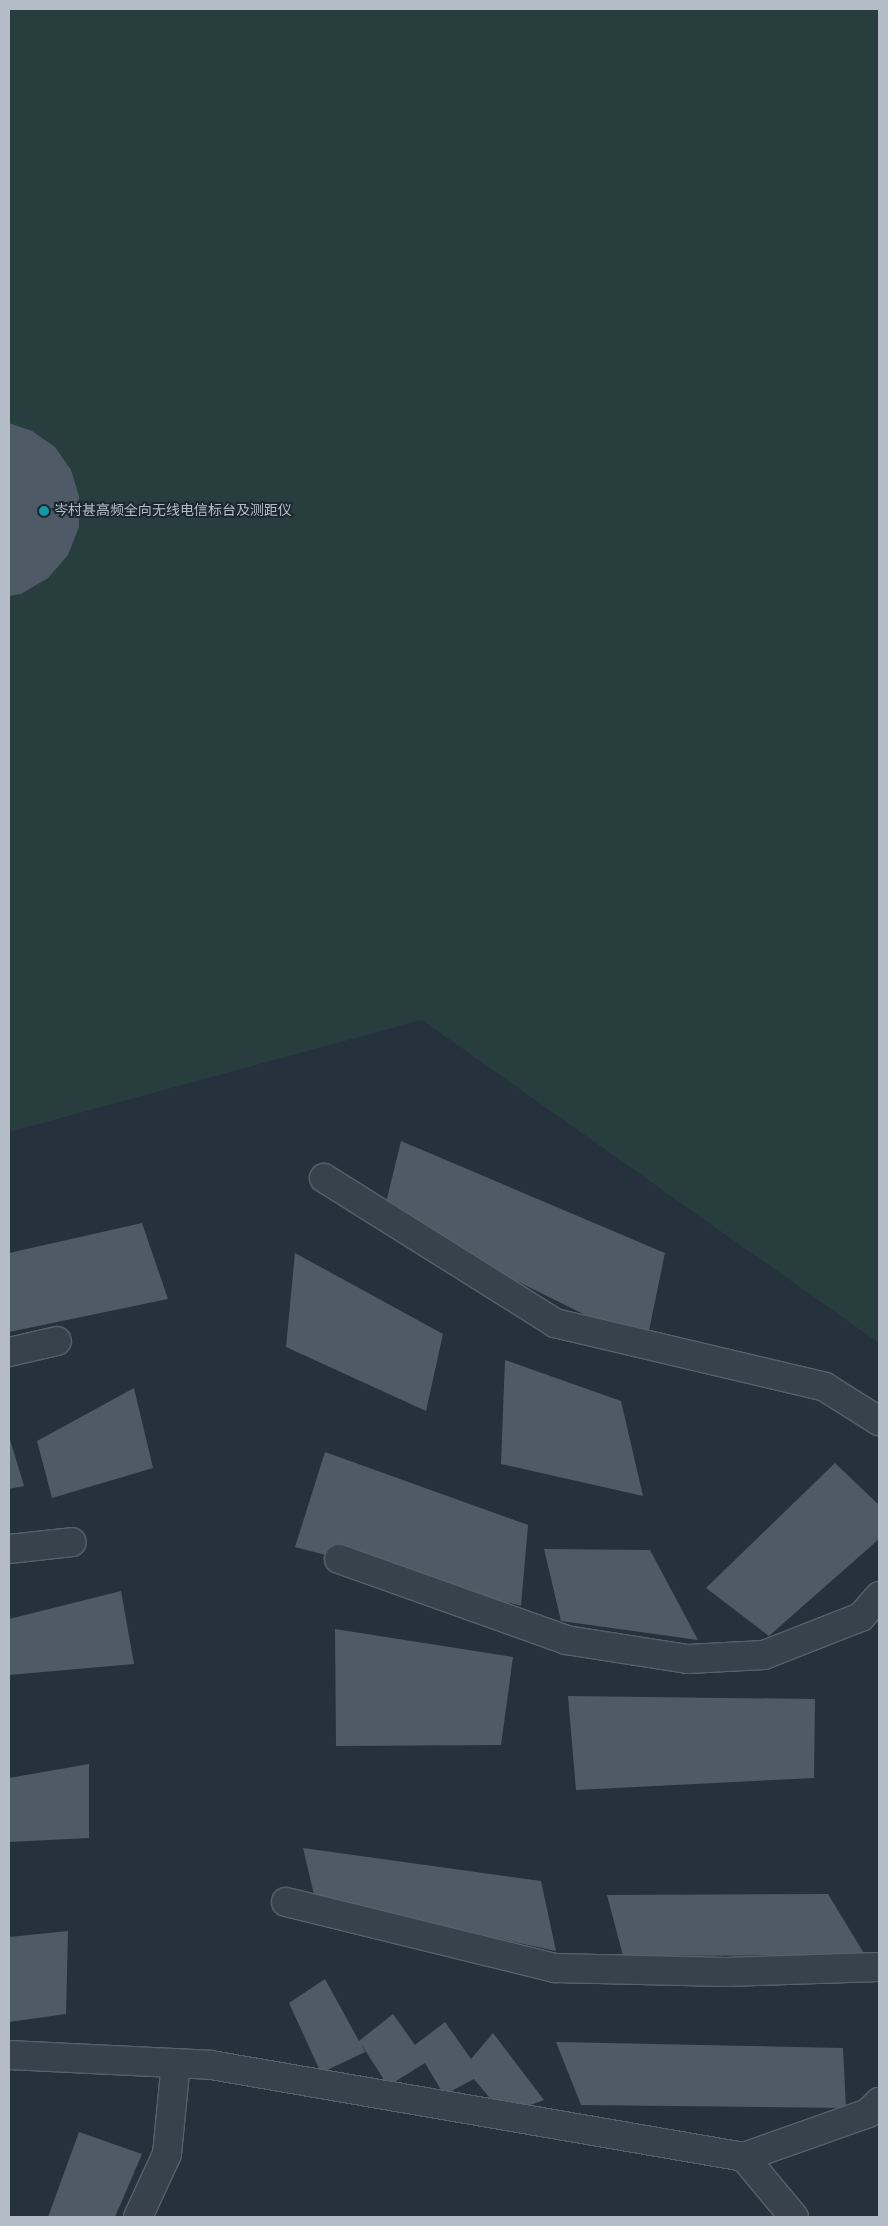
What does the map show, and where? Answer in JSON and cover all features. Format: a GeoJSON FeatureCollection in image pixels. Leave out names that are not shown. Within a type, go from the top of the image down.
{"type":"FeatureCollection","features":[{"type":"Feature","properties":{"kind":"lane"},"geometry":{"type":"LineString","coordinates":[[324,1178],[556,1323],[826,1387],[879,1421]]}},
{"type":"Feature","properties":{"kind":"lane"},"geometry":{"type":"LineString","coordinates":[[9,1352],[58,1341]]}},
{"type":"Feature","properties":{"kind":"lane"},"geometry":{"type":"LineString","coordinates":[[9,1549],[72,1542]]}},
{"type":"Feature","properties":{"kind":"lane"},"geometry":{"type":"LineString","coordinates":[[339,1559],[566,1640],[688,1659],[764,1655],[861,1616],[879,1596]]}},
{"type":"Feature","properties":{"kind":"lane"},"geometry":{"type":"LineString","coordinates":[[286,1902],[555,1968],[726,1972],[879,1966]]}},
{"type":"Feature","properties":{"kind":"lane"},"geometry":{"type":"LineString","coordinates":[[9,2055],[211,2065],[744,2157],[868,2113],[879,2102]]}},
{"type":"Feature","properties":{"kind":"lane"},"geometry":{"type":"LineString","coordinates":[[138,2217],[167,2154],[176,2063]]}},
{"type":"Feature","properties":{"kind":"lane"},"geometry":{"type":"LineString","coordinates":[[744,2157],[794,2217]]}},
{"type":"Feature","properties":{"kind":"green space"},"geometry":{"type":"Polygon","coordinates":[[[9,9],[879,9],[879,1343],[422,1020],[9,1132],[9,9]]]}},
{"type":"Feature","properties":{"kind":"building","name":"岑村甚高频全向无线电信标台及测距仪"},"geometry":{"type":"Polygon","coordinates":[[[9,423],[32,431],[55,447],[71,470],[79,496],[79,527],[68,555],[48,578],[21,594],[9,596],[9,423]]]}},
{"type":"Feature","properties":{"kind":"building"},"geometry":{"type":"Polygon","coordinates":[[[401,1141],[665,1253],[646,1345],[383,1215],[401,1141]]]}},
{"type":"Feature","properties":{"kind":"building"},"geometry":{"type":"Polygon","coordinates":[[[142,1223],[168,1299],[9,1332],[9,1253],[142,1223]]]}},
{"type":"Feature","properties":{"kind":"building"},"geometry":{"type":"Polygon","coordinates":[[[295,1253],[443,1334],[426,1411],[286,1347],[295,1253]]]}},
{"type":"Feature","properties":{"kind":"building"},"geometry":{"type":"Polygon","coordinates":[[[505,1360],[621,1401],[643,1496],[501,1464],[505,1360]]]}},
{"type":"Feature","properties":{"kind":"building"},"geometry":{"type":"Polygon","coordinates":[[[134,1388],[153,1468],[52,1498],[37,1441],[134,1388]]]}},
{"type":"Feature","properties":{"kind":"building"},"geometry":{"type":"Polygon","coordinates":[[[9,1436],[24,1486],[9,1489],[9,1436]]]}},
{"type":"Feature","properties":{"kind":"building"},"geometry":{"type":"Polygon","coordinates":[[[325,1452],[528,1525],[521,1606],[295,1547],[325,1452]]]}},
{"type":"Feature","properties":{"kind":"building"},"geometry":{"type":"Polygon","coordinates":[[[835,1463],[879,1505],[879,1539],[769,1636],[706,1588],[835,1463]]]}},
{"type":"Feature","properties":{"kind":"building"},"geometry":{"type":"Polygon","coordinates":[[[544,1549],[650,1550],[698,1640],[561,1621],[544,1549]]]}},
{"type":"Feature","properties":{"kind":"building"},"geometry":{"type":"Polygon","coordinates":[[[121,1591],[134,1664],[9,1675],[9,1619],[121,1591]]]}},
{"type":"Feature","properties":{"kind":"building"},"geometry":{"type":"Polygon","coordinates":[[[335,1629],[513,1657],[501,1745],[336,1746],[335,1629]]]}},
{"type":"Feature","properties":{"kind":"building"},"geometry":{"type":"Polygon","coordinates":[[[568,1696],[815,1699],[814,1778],[576,1790],[568,1696]]]}},
{"type":"Feature","properties":{"kind":"building"},"geometry":{"type":"Polygon","coordinates":[[[89,1764],[89,1838],[9,1842],[9,1778],[89,1764]]]}},
{"type":"Feature","properties":{"kind":"building"},"geometry":{"type":"Polygon","coordinates":[[[303,1848],[541,1881],[556,1951],[315,1899],[303,1848]]]}},
{"type":"Feature","properties":{"kind":"building"},"geometry":{"type":"Polygon","coordinates":[[[828,1894],[865,1955],[623,1956],[607,1895],[828,1894]]]}},
{"type":"Feature","properties":{"kind":"building"},"geometry":{"type":"Polygon","coordinates":[[[68,1931],[66,2014],[9,2022],[9,1937],[68,1931]]]}},
{"type":"Feature","properties":{"kind":"building"},"geometry":{"type":"Polygon","coordinates":[[[325,1979],[359,2041],[393,2014],[415,2045],[445,2022],[471,2059],[493,2033],[544,2100],[504,2115],[474,2079],[444,2095],[425,2063],[388,2086],[361,2044],[365,2052],[321,2073],[289,2003],[325,1979]]]}},
{"type":"Feature","properties":{"kind":"building"},"geometry":{"type":"Polygon","coordinates":[[[556,2042],[843,2048],[846,2108],[581,2105],[556,2042]]]}},
{"type":"Feature","properties":{"kind":"building"},"geometry":{"type":"Polygon","coordinates":[[[79,2132],[142,2154],[115,2217],[48,2217],[79,2132]]]}},
{"type":"Feature","properties":{"kind":"place","name":"岑村甚高频全向无线电信标台及测距仪"},"geometry":{"type":"Point","coordinates":[44,511]}}]}
